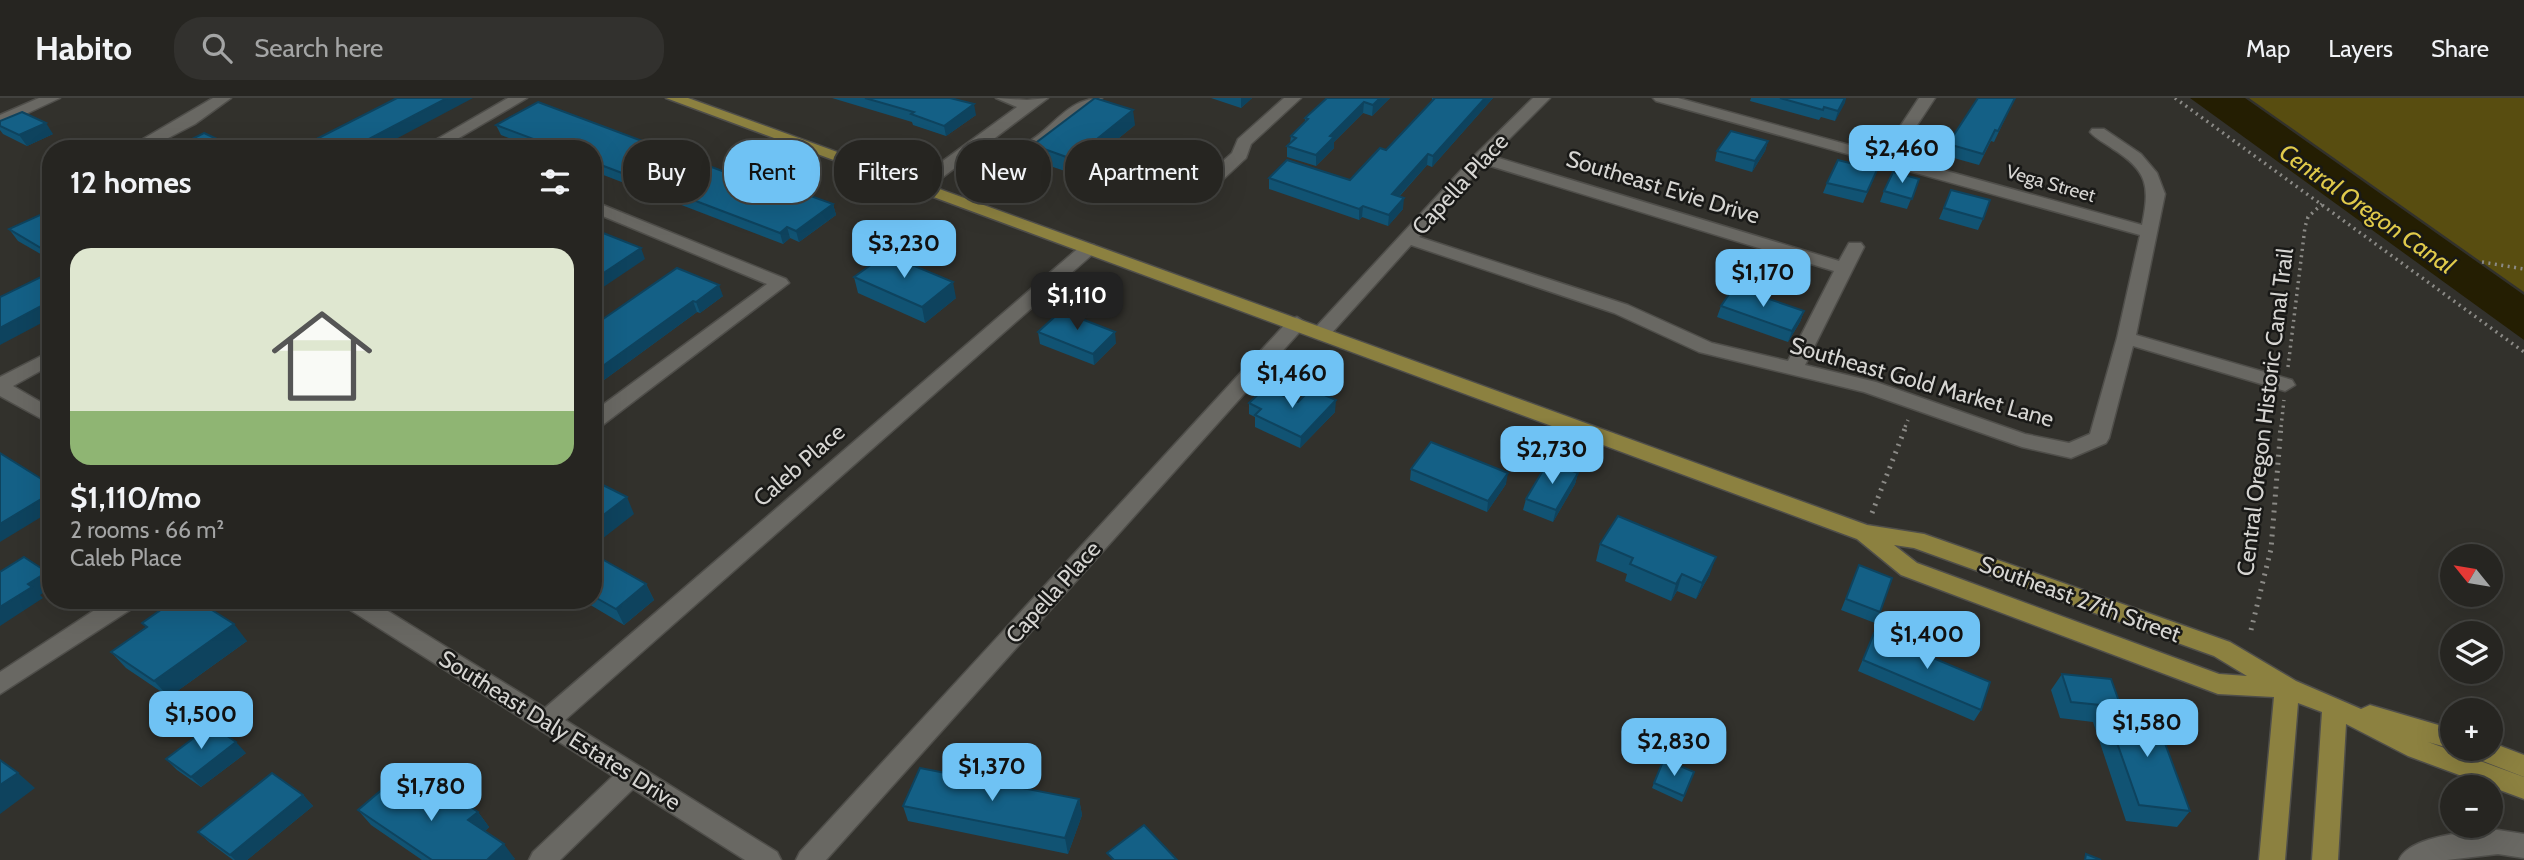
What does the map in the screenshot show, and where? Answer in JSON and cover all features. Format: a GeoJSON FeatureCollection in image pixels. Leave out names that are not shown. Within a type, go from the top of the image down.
{"type":"FeatureCollection","features":[{"type":"Feature","properties":{"kind":"main road","name":"Southeast 27th Street"},"geometry":{"type":"LineString","coordinates":[[674,98],[834,155]]}},
{"type":"Feature","properties":{"kind":"main road","name":"Southeast 27th Street"},"geometry":{"type":"LineString","coordinates":[[942,194],[1865,533],[1916,540],[2222,649],[2287,688],[2335,707],[2417,749],[2524,788]]}},
{"type":"Feature","properties":{"kind":"main road","name":"Southeast 27th Street"},"geometry":{"type":"LineString","coordinates":[[1865,533],[1909,569],[2218,684],[2287,688]]}},
{"type":"Feature","properties":{"kind":"main road"},"geometry":{"type":"LineString","coordinates":[[2272,860],[2287,688]]}},
{"type":"Feature","properties":{"kind":"main road","name":"Southeast 27th Street"},"geometry":{"type":"LineString","coordinates":[[2335,707],[2440,735]]}},
{"type":"Feature","properties":{"kind":"main road"},"geometry":{"type":"LineString","coordinates":[[2325,860],[2335,707]]}},
{"type":"Feature","properties":{"kind":"main road"},"geometry":{"type":"LineString","coordinates":[[2503,758],[2524,765]]}},
{"type":"Feature","properties":{"kind":"street"},"geometry":{"type":"LineString","coordinates":[[0,121],[52,98]]}},
{"type":"Feature","properties":{"kind":"street"},"geometry":{"type":"LineString","coordinates":[[152,140],[189,121],[223,98]]}},
{"type":"Feature","properties":{"kind":"street"},"geometry":{"type":"LineString","coordinates":[[444,140],[519,98]]}},
{"type":"Feature","properties":{"kind":"street"},"geometry":{"type":"LineString","coordinates":[[1004,98],[1034,102]]}},
{"type":"Feature","properties":{"kind":"street"},"geometry":{"type":"LineString","coordinates":[[1042,140],[1094,98]]}},
{"type":"Feature","properties":{"kind":"street"},"geometry":{"type":"LineString","coordinates":[[1223,170],[1240,155],[1244,142],[1293,98]]}},
{"type":"Feature","properties":{"kind":"street","name":"Capella Place"},"geometry":{"type":"LineString","coordinates":[[1322,332],[1482,158],[1542,98]]}},
{"type":"Feature","properties":{"kind":"street","name":"Vega Street"},"geometry":{"type":"LineString","coordinates":[[1661,98],[2146,231]]}},
{"type":"Feature","properties":{"kind":"street"},"geometry":{"type":"LineString","coordinates":[[1887,159],[1927,98]]}},
{"type":"Feature","properties":{"kind":"street"},"geometry":{"type":"LineString","coordinates":[[983,140],[1034,102]]}},
{"type":"Feature","properties":{"kind":"street","name":"Southeast Gold Market Lane"},"geometry":{"type":"LineString","coordinates":[[1409,239],[1621,309],[1706,348],[1795,368],[1915,403],[2022,440],[2071,451],[2099,438],[2126,338],[2146,231],[2157,194],[2153,174],[2133,155],[2098,132]]}},
{"type":"Feature","properties":{"kind":"street","name":"Southeast Evie Drive"},"geometry":{"type":"LineString","coordinates":[[1482,158],[1844,268]]}},
{"type":"Feature","properties":{"kind":"street"},"geometry":{"type":"LineString","coordinates":[[602,214],[780,283],[602,415]]}},
{"type":"Feature","properties":{"kind":"street"},"geometry":{"type":"LineString","coordinates":[[1795,368],[1855,247]]}},
{"type":"Feature","properties":{"kind":"street","name":"Caleb Place"},"geometry":{"type":"LineString","coordinates":[[546,722],[1088,249]]}},
{"type":"Feature","properties":{"kind":"street","name":"Capella Place"},"geometry":{"type":"LineString","coordinates":[[809,860],[1297,323]]}},
{"type":"Feature","properties":{"kind":"street"},"geometry":{"type":"LineString","coordinates":[[2126,338],[2285,386]]}},
{"type":"Feature","properties":{"kind":"street"},"geometry":{"type":"LineString","coordinates":[[42,362],[0,386],[42,412]]}},
{"type":"Feature","properties":{"kind":"street"},"geometry":{"type":"LineString","coordinates":[[0,684],[114,609]]}},
{"type":"Feature","properties":{"kind":"street","name":"Southeast Daly Estates Drive"},"geometry":{"type":"LineString","coordinates":[[366,609],[768,860]]}},
{"type":"Feature","properties":{"kind":"street"},"geometry":{"type":"LineString","coordinates":[[542,860],[631,775]]}},
{"type":"Feature","properties":{"kind":"street"},"geometry":{"type":"LineString","coordinates":[[2412,860],[2417,856],[2463,845],[2514,843],[2524,846]]}},
{"type":"Feature","properties":{"kind":"path"},"geometry":{"type":"LineString","coordinates":[[2175,98],[2524,352]]}},
{"type":"Feature","properties":{"kind":"path","name":"Central Oregon Historic Canal Trail"},"geometry":{"type":"LineString","coordinates":[[2251,630],[2271,549],[2285,386],[2305,227],[2308,217],[2322,204]]}},
{"type":"Feature","properties":{"kind":"path"},"geometry":{"type":"LineString","coordinates":[[2482,262],[2524,269]]}},
{"type":"Feature","properties":{"kind":"path"},"geometry":{"type":"LineString","coordinates":[[1865,533],[1915,403]]}},
{"type":"Feature","properties":{"kind":"shaded area"},"geometry":{"type":"Polygon","coordinates":[[[2249,98],[2524,98],[2524,292],[2249,98]]]}},
{"type":"Feature","properties":{"kind":"water","name":"Central Oregon Canal"},"geometry":{"type":"Polygon","coordinates":[[[2190,98],[2245,98],[2524,295],[2524,340],[2190,98]]]}},
{"type":"Feature","properties":{"kind":"building"},"geometry":{"type":"Polygon","coordinates":[[[397,98],[447,98],[367,140],[315,140],[397,98]]]}},
{"type":"Feature","properties":{"kind":"building"},"geometry":{"type":"Polygon","coordinates":[[[865,98],[950,98],[974,104],[944,126],[911,114],[914,112],[865,98]]]}},
{"type":"Feature","properties":{"kind":"building"},"geometry":{"type":"Polygon","coordinates":[[[1095,98],[1133,110],[1096,140],[1065,140],[1065,156],[1051,151],[1051,140],[1040,140],[1095,98]]]}},
{"type":"Feature","properties":{"kind":"building"},"geometry":{"type":"Polygon","coordinates":[[[1327,98],[1380,98],[1373,105],[1364,102],[1330,136],[1334,137],[1316,155],[1287,146],[1296,138],[1291,136],[1308,119],[1305,118],[1327,98]]]}},
{"type":"Feature","properties":{"kind":"building"},"geometry":{"type":"Polygon","coordinates":[[[1435,98],[1485,98],[1433,156],[1428,154],[1392,194],[1404,198],[1389,215],[1363,206],[1359,209],[1269,178],[1287,160],[1350,180],[1380,148],[1386,150],[1435,98]]]}},
{"type":"Feature","properties":{"kind":"building"},"geometry":{"type":"Polygon","coordinates":[[[1780,98],[1845,98],[1838,111],[1824,107],[1823,110],[1780,98]]]}},
{"type":"Feature","properties":{"kind":"building"},"geometry":{"type":"Polygon","coordinates":[[[1978,98],[2015,98],[1983,154],[1948,144],[1978,98]]]}},
{"type":"Feature","properties":{"kind":"building"},"geometry":{"type":"Polygon","coordinates":[[[538,102],[639,140],[623,140],[623,173],[602,165],[602,140],[536,140],[496,125],[538,102]]]}},
{"type":"Feature","properties":{"kind":"building"},"geometry":{"type":"Polygon","coordinates":[[[22,112],[46,123],[19,135],[0,126],[0,121],[22,112]]]}},
{"type":"Feature","properties":{"kind":"building"},"geometry":{"type":"Polygon","coordinates":[[[1731,131],[1768,141],[1755,161],[1717,151],[1731,131]]]}},
{"type":"Feature","properties":{"kind":"building"},"geometry":{"type":"Polygon","coordinates":[[[204,133],[219,140],[190,140],[204,133]]]}},
{"type":"Feature","properties":{"kind":"building"},"geometry":{"type":"Polygon","coordinates":[[[1838,160],[1877,170],[1867,192],[1827,183],[1838,160]]]}},
{"type":"Feature","properties":{"kind":"building"},"geometry":{"type":"Polygon","coordinates":[[[710,166],[724,172],[724,203],[820,203],[820,199],[833,204],[796,231],[787,227],[780,233],[701,203],[710,203],[710,166]]]}},
{"type":"Feature","properties":{"kind":"building"},"geometry":{"type":"Polygon","coordinates":[[[1893,172],[1919,179],[1912,199],[1884,191],[1893,172]]]}},
{"type":"Feature","properties":{"kind":"building"},"geometry":{"type":"Polygon","coordinates":[[[1951,190],[1990,200],[1983,219],[1944,208],[1951,190]]]}},
{"type":"Feature","properties":{"kind":"building"},"geometry":{"type":"Polygon","coordinates":[[[42,214],[42,249],[9,229],[42,214]]]}},
{"type":"Feature","properties":{"kind":"building"},"geometry":{"type":"Polygon","coordinates":[[[602,233],[641,248],[602,274],[602,233]]]}},
{"type":"Feature","properties":{"kind":"building"},"geometry":{"type":"Polygon","coordinates":[[[886,254],[953,282],[922,307],[854,277],[886,254]]]}},
{"type":"Feature","properties":{"kind":"building"},"geometry":{"type":"Polygon","coordinates":[[[677,268],[719,285],[602,367],[602,320],[677,268]]]}},
{"type":"Feature","properties":{"kind":"building"},"geometry":{"type":"Polygon","coordinates":[[[42,276],[42,306],[0,328],[0,297],[42,276]]]}},
{"type":"Feature","properties":{"kind":"building"},"geometry":{"type":"Polygon","coordinates":[[[1734,287],[1804,311],[1792,331],[1721,306],[1734,287]]]}},
{"type":"Feature","properties":{"kind":"building"},"geometry":{"type":"Polygon","coordinates":[[[1061,311],[1115,332],[1093,354],[1038,332],[1061,311]]]}},
{"type":"Feature","properties":{"kind":"building"},"geometry":{"type":"Polygon","coordinates":[[[1265,388],[1298,402],[1311,389],[1336,400],[1301,437],[1255,415],[1261,409],[1249,403],[1265,388]]]}},
{"type":"Feature","properties":{"kind":"building"},"geometry":{"type":"Polygon","coordinates":[[[1431,442],[1508,473],[1488,501],[1411,469],[1431,442]]]}},
{"type":"Feature","properties":{"kind":"building"},"geometry":{"type":"Polygon","coordinates":[[[0,453],[42,479],[42,498],[0,524],[0,453]]]}},
{"type":"Feature","properties":{"kind":"building"},"geometry":{"type":"Polygon","coordinates":[[[1548,462],[1578,473],[1556,510],[1526,499],[1548,462]]]}},
{"type":"Feature","properties":{"kind":"building"},"geometry":{"type":"Polygon","coordinates":[[[602,484],[627,497],[602,516],[602,484]]]}},
{"type":"Feature","properties":{"kind":"building"},"geometry":{"type":"Polygon","coordinates":[[[1618,516],[1716,557],[1702,583],[1682,574],[1676,584],[1630,564],[1633,558],[1600,544],[1618,516]]]}},
{"type":"Feature","properties":{"kind":"building"},"geometry":{"type":"Polygon","coordinates":[[[24,557],[42,569],[42,575],[28,584],[32,587],[0,607],[0,572],[24,557]]]}},
{"type":"Feature","properties":{"kind":"building"},"geometry":{"type":"Polygon","coordinates":[[[602,559],[646,584],[616,609],[602,601],[602,559]]]}},
{"type":"Feature","properties":{"kind":"building"},"geometry":{"type":"Polygon","coordinates":[[[1859,565],[1892,578],[1880,612],[1846,599],[1859,565]]]}},
{"type":"Feature","properties":{"kind":"building"},"geometry":{"type":"Polygon","coordinates":[[[162,609],[210,609],[234,624],[154,681],[111,652],[147,627],[142,623],[162,609]]]}},
{"type":"Feature","properties":{"kind":"building"},"geometry":{"type":"Polygon","coordinates":[[[1874,633],[1990,682],[1981,710],[1863,660],[1874,633]]]}},
{"type":"Feature","properties":{"kind":"building"},"geometry":{"type":"Polygon","coordinates":[[[2062,674],[2111,679],[2121,707],[2071,702],[2062,674]]]}},
{"type":"Feature","properties":{"kind":"building"},"geometry":{"type":"Polygon","coordinates":[[[2104,706],[2153,711],[2190,811],[2139,805],[2104,706]]]}},
{"type":"Feature","properties":{"kind":"building"},"geometry":{"type":"Polygon","coordinates":[[[211,725],[236,742],[191,777],[166,759],[211,725]]]}},
{"type":"Feature","properties":{"kind":"building"},"geometry":{"type":"Polygon","coordinates":[[[1664,759],[1694,772],[1684,796],[1654,783],[1664,759]]]}},
{"type":"Feature","properties":{"kind":"building"},"geometry":{"type":"Polygon","coordinates":[[[0,760],[18,773],[0,785],[0,760]]]}},
{"type":"Feature","properties":{"kind":"building"},"geometry":{"type":"Polygon","coordinates":[[[920,768],[1079,799],[1065,838],[903,806],[920,768]]]}},
{"type":"Feature","properties":{"kind":"building"},"geometry":{"type":"Polygon","coordinates":[[[272,773],[303,795],[230,855],[198,832],[272,773]]]}},
{"type":"Feature","properties":{"kind":"building"},"geometry":{"type":"Polygon","coordinates":[[[398,776],[432,798],[443,789],[478,812],[468,820],[504,844],[487,860],[432,860],[358,810],[398,776]]]}},
{"type":"Feature","properties":{"kind":"building"},"geometry":{"type":"Polygon","coordinates":[[[1144,825],[1177,860],[1114,860],[1107,853],[1144,825]]]}},
{"type":"Feature","properties":{"kind":"building"},"geometry":{"type":"Polygon","coordinates":[[[2086,854],[2101,860],[2085,860],[2086,854]]]}}]}
